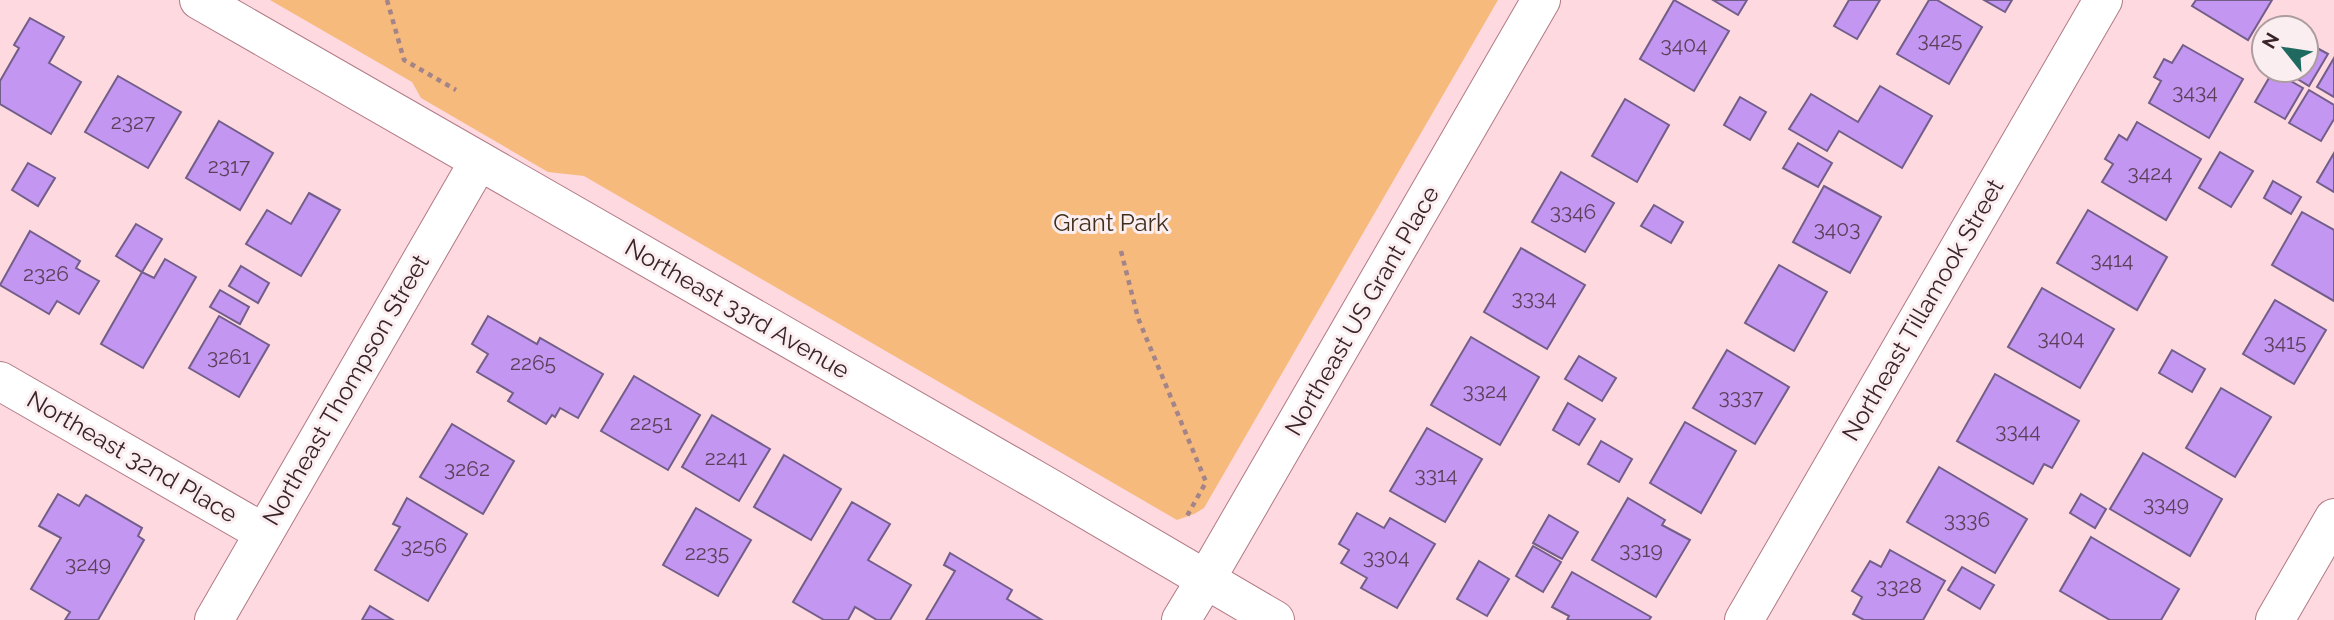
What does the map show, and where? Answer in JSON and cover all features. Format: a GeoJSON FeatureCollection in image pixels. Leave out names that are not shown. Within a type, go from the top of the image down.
{"type":"FeatureCollection","features":[{"type":"Feature","properties":{"kind":"street","name":"Northeast 33rd Avenue"},"geometry":{"type":"LineString","coordinates":[[199,0],[1275,620]]}},
{"type":"Feature","properties":{"kind":"street","name":"Northeast US Grant Place"},"geometry":{"type":"LineString","coordinates":[[1181,620],[1541,0]]}},
{"type":"Feature","properties":{"kind":"street","name":"Northeast Tillamook Street"},"geometry":{"type":"LineString","coordinates":[[1744,620],[2103,0]]}},
{"type":"Feature","properties":{"kind":"street","name":"Northeast Thompson Street"},"geometry":{"type":"LineString","coordinates":[[214,620],[479,161]]}},
{"type":"Feature","properties":{"kind":"street","name":"Northeast 32nd Place"},"geometry":{"type":"LineString","coordinates":[[0,381],[264,533]]}},
{"type":"Feature","properties":{"kind":"street"},"geometry":{"type":"LineString","coordinates":[[2275,620],[2334,518]]}},
{"type":"Feature","properties":{"kind":"path"},"geometry":{"type":"LineString","coordinates":[[387,0],[404,60],[456,90]]}},
{"type":"Feature","properties":{"kind":"path"},"geometry":{"type":"LineString","coordinates":[[1121,251],[1138,318],[1206,482],[1186,516]]}},
{"type":"Feature","properties":{"kind":"green space","name":"Grant Park"},"geometry":{"type":"Polygon","coordinates":[[[270,0],[1498,0],[1204,508],[1177,520],[584,176],[548,172],[421,98],[412,82],[270,0]]]}},
{"type":"Feature","properties":{"kind":"building"},"geometry":{"type":"Polygon","coordinates":[[[1674,0],[1729,31],[1694,91],[1640,59],[1674,0]]]}},
{"type":"Feature","properties":{"kind":"building"},"geometry":{"type":"Polygon","coordinates":[[[1713,0],[1747,0],[1738,15],[1713,0]]]}},
{"type":"Feature","properties":{"kind":"building"},"geometry":{"type":"Polygon","coordinates":[[[1849,0],[1880,0],[1857,39],[1834,26],[1849,0]]]}},
{"type":"Feature","properties":{"kind":"building"},"geometry":{"type":"Polygon","coordinates":[[[1929,0],[1937,0],[1982,27],[1949,84],[1897,54],[1929,0]]]}},
{"type":"Feature","properties":{"kind":"building"},"geometry":{"type":"Polygon","coordinates":[[[1984,0],[2012,0],[2005,12],[1984,0]]]}},
{"type":"Feature","properties":{"kind":"building"},"geometry":{"type":"Polygon","coordinates":[[[2196,0],[2272,0],[2264,14],[2250,14],[2248,40],[2192,6],[2196,0]]]}},
{"type":"Feature","properties":{"kind":"building"},"geometry":{"type":"Polygon","coordinates":[[[30,18],[64,37],[49,63],[81,82],[51,134],[0,104],[0,81],[19,48],[14,45],[30,18]]]}},
{"type":"Feature","properties":{"kind":"building"},"geometry":{"type":"Polygon","coordinates":[[[2183,45],[2243,79],[2209,138],[2149,103],[2161,81],[2154,77],[2164,59],[2172,63],[2183,45]]]}},
{"type":"Feature","properties":{"kind":"building"},"geometry":{"type":"Polygon","coordinates":[[[2320,50],[2328,54],[2320,67],[2320,50]]]}},
{"type":"Feature","properties":{"kind":"building"},"geometry":{"type":"Polygon","coordinates":[[[2334,58],[2334,97],[2317,87],[2334,58]]]}},
{"type":"Feature","properties":{"kind":"building"},"geometry":{"type":"Polygon","coordinates":[[[118,76],[181,112],[148,168],[85,132],[118,76]]]}},
{"type":"Feature","properties":{"kind":"building"},"geometry":{"type":"Polygon","coordinates":[[[2265,84],[2296,84],[2303,88],[2285,119],[2255,102],[2265,84]]]}},
{"type":"Feature","properties":{"kind":"building"},"geometry":{"type":"Polygon","coordinates":[[[1880,86],[1932,116],[1902,168],[1839,131],[1827,151],[1789,129],[1811,94],[1858,122],[1880,86]]]}},
{"type":"Feature","properties":{"kind":"building"},"geometry":{"type":"Polygon","coordinates":[[[2309,90],[2334,105],[2334,119],[2321,141],[2289,123],[2309,90]]]}},
{"type":"Feature","properties":{"kind":"building"},"geometry":{"type":"Polygon","coordinates":[[[1740,97],[1766,112],[1750,140],[1724,125],[1740,97]]]}},
{"type":"Feature","properties":{"kind":"building"},"geometry":{"type":"Polygon","coordinates":[[[1625,99],[1669,125],[1637,182],[1592,156],[1625,99]]]}},
{"type":"Feature","properties":{"kind":"building"},"geometry":{"type":"Polygon","coordinates":[[[219,121],[273,153],[240,210],[186,178],[219,121]]]}},
{"type":"Feature","properties":{"kind":"building"},"geometry":{"type":"Polygon","coordinates":[[[2137,122],[2201,159],[2166,220],[2102,182],[2113,164],[2105,159],[2119,135],[2127,140],[2137,122]]]}},
{"type":"Feature","properties":{"kind":"building"},"geometry":{"type":"Polygon","coordinates":[[[1798,143],[1832,163],[1818,187],[1783,168],[1798,143]]]}},
{"type":"Feature","properties":{"kind":"building"},"geometry":{"type":"Polygon","coordinates":[[[2220,152],[2253,171],[2231,207],[2199,188],[2220,152]]]}},
{"type":"Feature","properties":{"kind":"building"},"geometry":{"type":"Polygon","coordinates":[[[2334,153],[2334,192],[2317,182],[2334,153]]]}},
{"type":"Feature","properties":{"kind":"building"},"geometry":{"type":"Polygon","coordinates":[[[28,163],[55,178],[38,206],[12,190],[28,163]]]}},
{"type":"Feature","properties":{"kind":"building"},"geometry":{"type":"Polygon","coordinates":[[[1561,172],[1614,203],[1585,252],[1532,222],[1561,172]]]}},
{"type":"Feature","properties":{"kind":"building"},"geometry":{"type":"Polygon","coordinates":[[[2273,181],[2301,197],[2291,214],[2264,198],[2273,181]]]}},
{"type":"Feature","properties":{"kind":"building"},"geometry":{"type":"Polygon","coordinates":[[[1824,186],[1881,217],[1850,273],[1793,242],[1824,186]]]}},
{"type":"Feature","properties":{"kind":"building"},"geometry":{"type":"Polygon","coordinates":[[[309,193],[340,210],[301,276],[246,244],[267,210],[291,224],[309,193]]]}},
{"type":"Feature","properties":{"kind":"building"},"geometry":{"type":"Polygon","coordinates":[[[1654,205],[1683,222],[1671,243],[1641,226],[1654,205]]]}},
{"type":"Feature","properties":{"kind":"building"},"geometry":{"type":"Polygon","coordinates":[[[2088,210],[2167,257],[2137,310],[2057,263],[2088,210]]]}},
{"type":"Feature","properties":{"kind":"building"},"geometry":{"type":"Polygon","coordinates":[[[2302,212],[2334,230],[2334,301],[2272,265],[2302,212]]]}},
{"type":"Feature","properties":{"kind":"building"},"geometry":{"type":"Polygon","coordinates":[[[136,224],[162,239],[142,272],[116,256],[136,224]]]}},
{"type":"Feature","properties":{"kind":"building"},"geometry":{"type":"Polygon","coordinates":[[[30,231],[80,261],[76,268],[99,281],[79,314],[57,301],[49,314],[0,285],[30,231]]]}},
{"type":"Feature","properties":{"kind":"building"},"geometry":{"type":"Polygon","coordinates":[[[1521,248],[1585,285],[1547,349],[1484,312],[1521,248]]]}},
{"type":"Feature","properties":{"kind":"building"},"geometry":{"type":"Polygon","coordinates":[[[165,259],[196,277],[143,368],[101,344],[142,272],[154,278],[165,259]]]}},
{"type":"Feature","properties":{"kind":"building"},"geometry":{"type":"Polygon","coordinates":[[[1779,265],[1827,292],[1794,351],[1745,323],[1779,265]]]}},
{"type":"Feature","properties":{"kind":"building"},"geometry":{"type":"Polygon","coordinates":[[[241,266],[269,283],[258,303],[229,286],[241,266]]]}},
{"type":"Feature","properties":{"kind":"building"},"geometry":{"type":"Polygon","coordinates":[[[2042,288],[2114,329],[2080,388],[2008,347],[2042,288]]]}},
{"type":"Feature","properties":{"kind":"building"},"geometry":{"type":"Polygon","coordinates":[[[220,290],[249,307],[240,324],[210,307],[220,290]]]}},
{"type":"Feature","properties":{"kind":"building"},"geometry":{"type":"Polygon","coordinates":[[[2275,300],[2326,330],[2294,384],[2243,354],[2275,300]]]}},
{"type":"Feature","properties":{"kind":"building"},"geometry":{"type":"Polygon","coordinates":[[[219,316],[269,345],[239,397],[189,368],[219,316]]]}},
{"type":"Feature","properties":{"kind":"building"},"geometry":{"type":"Polygon","coordinates":[[[488,316],[537,344],[540,338],[603,374],[578,418],[560,408],[555,417],[552,415],[546,424],[508,401],[513,393],[477,372],[488,354],[472,344],[488,316]]]}},
{"type":"Feature","properties":{"kind":"building"},"geometry":{"type":"Polygon","coordinates":[[[1471,337],[1539,377],[1500,445],[1431,405],[1471,337]]]}},
{"type":"Feature","properties":{"kind":"building"},"geometry":{"type":"Polygon","coordinates":[[[1727,350],[1789,387],[1755,444],[1693,408],[1727,350]]]}},
{"type":"Feature","properties":{"kind":"building"},"geometry":{"type":"Polygon","coordinates":[[[2172,350],[2205,369],[2192,392],[2159,373],[2172,350]]]}},
{"type":"Feature","properties":{"kind":"building"},"geometry":{"type":"Polygon","coordinates":[[[1579,356],[1616,378],[1602,401],[1565,379],[1579,356]]]}},
{"type":"Feature","properties":{"kind":"building"},"geometry":{"type":"Polygon","coordinates":[[[1995,374],[2079,421],[2052,468],[2044,464],[2033,484],[1957,441],[1995,374]]]}},
{"type":"Feature","properties":{"kind":"building"},"geometry":{"type":"Polygon","coordinates":[[[634,376],[700,415],[668,470],[601,431],[634,376]]]}},
{"type":"Feature","properties":{"kind":"building"},"geometry":{"type":"Polygon","coordinates":[[[2221,388],[2271,417],[2235,477],[2186,448],[2221,388]]]}},
{"type":"Feature","properties":{"kind":"building"},"geometry":{"type":"Polygon","coordinates":[[[1568,403],[1595,419],[1579,445],[1553,430],[1568,403]]]}},
{"type":"Feature","properties":{"kind":"building"},"geometry":{"type":"Polygon","coordinates":[[[712,415],[770,449],[739,501],[682,467],[712,415]]]}},
{"type":"Feature","properties":{"kind":"building"},"geometry":{"type":"Polygon","coordinates":[[[1685,422],[1736,451],[1701,513],[1650,483],[1685,422]]]}},
{"type":"Feature","properties":{"kind":"building"},"geometry":{"type":"Polygon","coordinates":[[[452,424],[514,461],[483,514],[420,477],[452,424]]]}},
{"type":"Feature","properties":{"kind":"building"},"geometry":{"type":"Polygon","coordinates":[[[1427,428],[1482,459],[1445,522],[1390,491],[1427,428]]]}},
{"type":"Feature","properties":{"kind":"building"},"geometry":{"type":"Polygon","coordinates":[[[1601,441],[1632,459],[1619,482],[1588,464],[1601,441]]]}},
{"type":"Feature","properties":{"kind":"building"},"geometry":{"type":"Polygon","coordinates":[[[2143,453],[2222,499],[2190,556],[2110,509],[2143,453]]]}},
{"type":"Feature","properties":{"kind":"building"},"geometry":{"type":"Polygon","coordinates":[[[784,455],[841,489],[811,540],[754,507],[784,455]]]}},
{"type":"Feature","properties":{"kind":"building"},"geometry":{"type":"Polygon","coordinates":[[[1939,467],[2027,519],[1995,573],[1907,522],[1939,467]]]}},
{"type":"Feature","properties":{"kind":"building"},"geometry":{"type":"Polygon","coordinates":[[[58,494],[79,506],[86,495],[142,528],[138,536],[144,540],[98,620],[65,620],[70,612],[31,589],[61,538],[39,526],[58,494]]]}},
{"type":"Feature","properties":{"kind":"building"},"geometry":{"type":"Polygon","coordinates":[[[2081,494],[2106,509],[2095,528],[2070,513],[2081,494]]]}},
{"type":"Feature","properties":{"kind":"building"},"geometry":{"type":"Polygon","coordinates":[[[407,498],[467,534],[428,601],[375,570],[400,527],[393,524],[407,498]]]}},
{"type":"Feature","properties":{"kind":"building"},"geometry":{"type":"Polygon","coordinates":[[[1628,498],[1665,520],[1662,525],[1690,540],[1656,597],[1592,560],[1628,498]]]}},
{"type":"Feature","properties":{"kind":"building"},"geometry":{"type":"Polygon","coordinates":[[[852,502],[890,524],[868,560],[911,585],[890,620],[877,620],[855,607],[848,620],[824,620],[793,602],[852,502]]]}},
{"type":"Feature","properties":{"kind":"building"},"geometry":{"type":"Polygon","coordinates":[[[696,508],[751,540],[718,596],[663,565],[696,508]]]}},
{"type":"Feature","properties":{"kind":"building"},"geometry":{"type":"Polygon","coordinates":[[[1357,513],[1384,528],[1390,518],[1435,544],[1397,608],[1361,588],[1367,578],[1341,563],[1349,550],[1339,544],[1357,513]]]}},
{"type":"Feature","properties":{"kind":"building"},"geometry":{"type":"Polygon","coordinates":[[[1549,515],[1578,532],[1562,559],[1533,543],[1549,515]]]}},
{"type":"Feature","properties":{"kind":"building"},"geometry":{"type":"Polygon","coordinates":[[[2091,537],[2179,589],[2161,620],[2110,620],[2060,591],[2091,537]]]}},
{"type":"Feature","properties":{"kind":"building"},"geometry":{"type":"Polygon","coordinates":[[[1533,546],[1561,562],[1543,592],[1516,576],[1533,546]]]}},
{"type":"Feature","properties":{"kind":"building"},"geometry":{"type":"Polygon","coordinates":[[[1890,550],[1945,581],[1923,620],[1864,620],[1853,614],[1862,597],[1852,591],[1870,561],[1881,567],[1890,550]]]}},
{"type":"Feature","properties":{"kind":"building"},"geometry":{"type":"Polygon","coordinates":[[[950,553],[1012,590],[1007,599],[1042,620],[926,620],[955,571],[944,565],[950,553]]]}},
{"type":"Feature","properties":{"kind":"building"},"geometry":{"type":"Polygon","coordinates":[[[1479,561],[1509,579],[1487,616],[1457,599],[1479,561]]]}},
{"type":"Feature","properties":{"kind":"building"},"geometry":{"type":"Polygon","coordinates":[[[1962,567],[1994,585],[1980,609],[1948,590],[1962,567]]]}},
{"type":"Feature","properties":{"kind":"building"},"geometry":{"type":"Polygon","coordinates":[[[1572,572],[1651,617],[1649,620],[1567,620],[1569,616],[1552,607],[1572,572]]]}},
{"type":"Feature","properties":{"kind":"building"},"geometry":{"type":"Polygon","coordinates":[[[370,606],[393,620],[362,620],[370,606]]]}}]}
